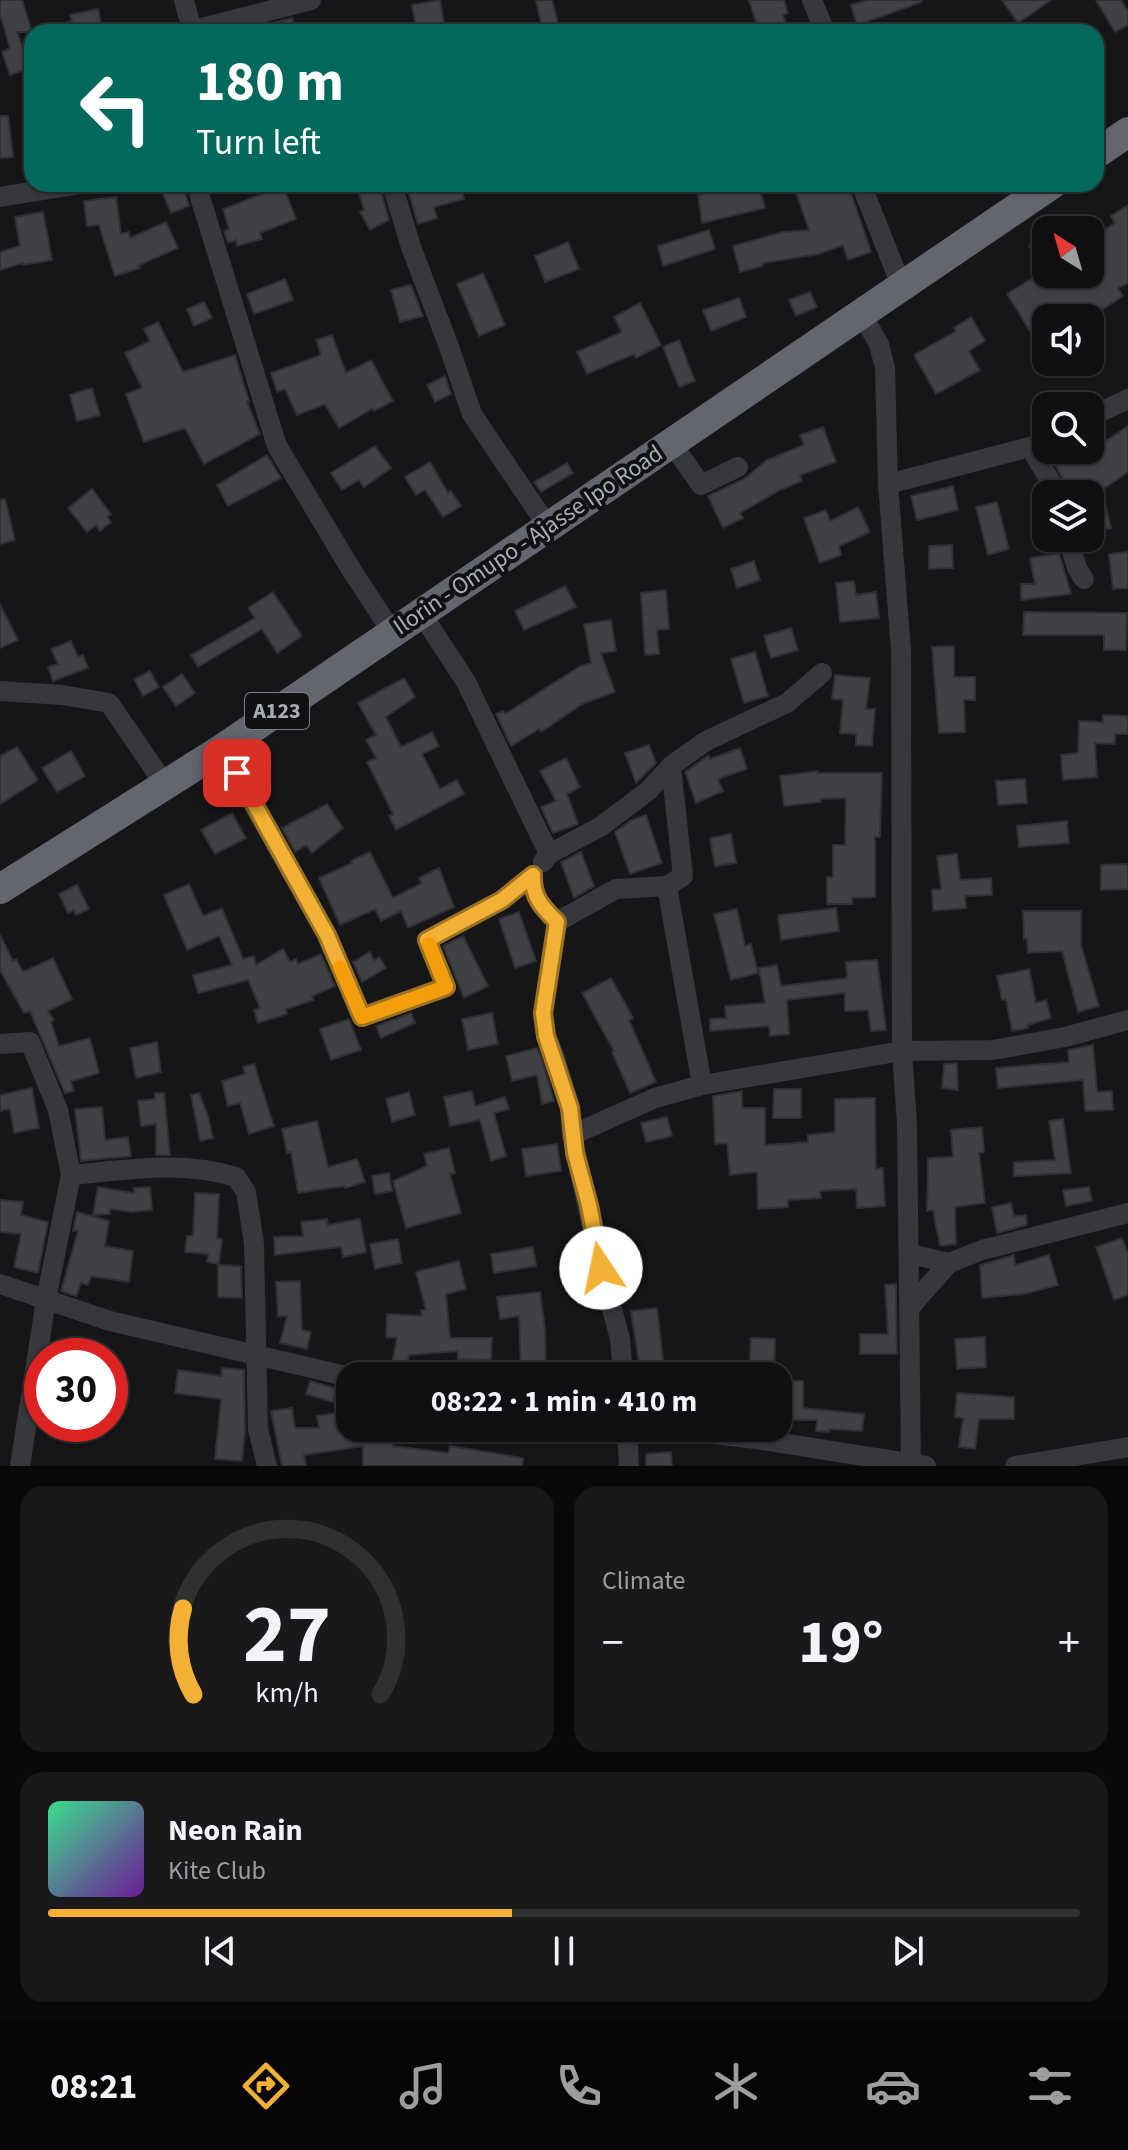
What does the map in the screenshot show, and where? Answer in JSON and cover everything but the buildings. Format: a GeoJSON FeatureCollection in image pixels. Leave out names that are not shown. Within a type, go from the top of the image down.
{"type":"FeatureCollection","features":[{"type":"Feature","properties":{"kind":"highway"},"geometry":{"type":"LineString","coordinates":[[1104,148],[1128,132]]}},
{"type":"Feature","properties":{"kind":"highway","name":"Ilorin - Omupo - Ajasse Ipo Road"},"geometry":{"type":"LineString","coordinates":[[0,889],[222,749],[1040,192]]}},
{"type":"Feature","properties":{"kind":"street"},"geometry":{"type":"LineString","coordinates":[[184,0],[188,24]]}},
{"type":"Feature","properties":{"kind":"street"},"geometry":{"type":"LineString","coordinates":[[217,24],[311,0]]}},
{"type":"Feature","properties":{"kind":"street"},"geometry":{"type":"LineString","coordinates":[[812,0],[822,24]]}},
{"type":"Feature","properties":{"kind":"street"},"geometry":{"type":"LineString","coordinates":[[0,197],[31,192]]}},
{"type":"Feature","properties":{"kind":"street"},"geometry":{"type":"LineString","coordinates":[[198,192],[277,446],[392,632]]}},
{"type":"Feature","properties":{"kind":"street"},"geometry":{"type":"LineString","coordinates":[[394,192],[411,247],[472,414],[549,528]]}},
{"type":"Feature","properties":{"kind":"street"},"geometry":{"type":"LineString","coordinates":[[864,192],[901,285]]}},
{"type":"Feature","properties":{"kind":"street"},"geometry":{"type":"LineString","coordinates":[[862,315],[879,344],[885,368],[888,484],[901,650],[902,1051],[910,1254],[911,1466]]}},
{"type":"Feature","properties":{"kind":"street"},"geometry":{"type":"LineString","coordinates":[[1104,410],[1128,399]]}},
{"type":"Feature","properties":{"kind":"street"},"geometry":{"type":"LineString","coordinates":[[672,444],[701,485],[738,467]]}},
{"type":"Feature","properties":{"kind":"street"},"geometry":{"type":"LineString","coordinates":[[888,484],[1032,445]]}},
{"type":"Feature","properties":{"kind":"street"},"geometry":{"type":"LineString","coordinates":[[1072,552],[1084,579]]}},
{"type":"Feature","properties":{"kind":"street"},"geometry":{"type":"LineString","coordinates":[[421,613],[466,682],[549,854]]}},
{"type":"Feature","properties":{"kind":"street"},"geometry":{"type":"LineString","coordinates":[[222,749],[327,935],[362,1017],[446,987],[427,940],[502,900],[533,875],[549,854],[600,827],[648,791],[671,766],[706,741],[787,703],[822,673]]}},
{"type":"Feature","properties":{"kind":"street"},"geometry":{"type":"LineString","coordinates":[[0,691],[62,695],[109,703],[166,786]]}},
{"type":"Feature","properties":{"kind":"street"},"geometry":{"type":"LineString","coordinates":[[557,922],[616,889],[667,886],[683,876],[671,766]]}},
{"type":"Feature","properties":{"kind":"street"},"geometry":{"type":"LineString","coordinates":[[533,875],[532,891],[541,906],[557,922]]}},
{"type":"Feature","properties":{"kind":"street"},"geometry":{"type":"LineString","coordinates":[[667,886],[702,1085]]}},
{"type":"Feature","properties":{"kind":"street"},"geometry":{"type":"LineString","coordinates":[[557,922],[543,1013],[546,1036],[570,1108],[572,1135],[620,1339],[622,1362]]}},
{"type":"Feature","properties":{"kind":"street"},"geometry":{"type":"LineString","coordinates":[[572,1135],[655,1098],[702,1085],[902,1051],[993,1050],[1065,1037],[1128,1020]]}},
{"type":"Feature","properties":{"kind":"street"},"geometry":{"type":"LineString","coordinates":[[0,1044],[30,1042],[58,1110],[71,1175],[46,1300],[20,1466]]}},
{"type":"Feature","properties":{"kind":"street"},"geometry":{"type":"LineString","coordinates":[[71,1175],[169,1166],[221,1172],[236,1177],[246,1192],[254,1244],[258,1429],[267,1466]]}},
{"type":"Feature","properties":{"kind":"street"},"geometry":{"type":"LineString","coordinates":[[910,1307],[949,1263],[982,1250],[1128,1213]]}},
{"type":"Feature","properties":{"kind":"street"},"geometry":{"type":"LineString","coordinates":[[910,1254],[949,1263]]}},
{"type":"Feature","properties":{"kind":"street"},"geometry":{"type":"LineString","coordinates":[[0,1284],[110,1321],[336,1374]]}},
{"type":"Feature","properties":{"kind":"street"},"geometry":{"type":"LineString","coordinates":[[628,1442],[629,1466]]}},
{"type":"Feature","properties":{"kind":"street"},"geometry":{"type":"LineString","coordinates":[[773,1442],[926,1466]]}},
{"type":"Feature","properties":{"kind":"street"},"geometry":{"type":"LineString","coordinates":[[1015,1466],[1128,1447]]}},
{"type":"Feature","properties":{"kind":"slow traffic"},"geometry":{"type":"LineString","coordinates":[[340,967],[362,1017],[446,987],[429,944]]}},
{"type":"Feature","properties":{"kind":"route"},"geometry":{"type":"LineString","coordinates":[[237,773],[307,904],[327,935],[362,1017],[446,987],[427,940],[502,900],[533,875],[532,891],[541,906],[557,922],[543,1013],[546,1036],[570,1108],[575,1153],[601,1268]]}}]}
